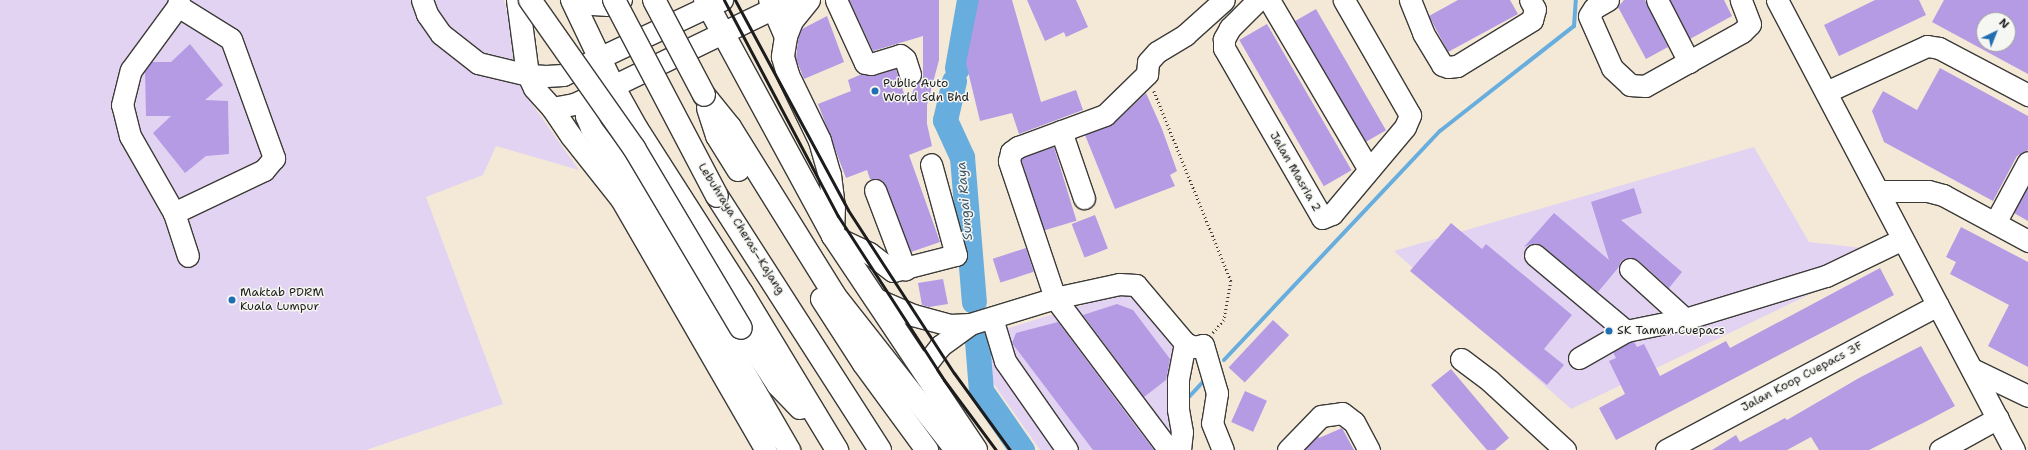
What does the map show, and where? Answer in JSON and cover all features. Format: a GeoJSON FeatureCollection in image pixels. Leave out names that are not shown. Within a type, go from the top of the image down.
{"type":"FeatureCollection","features":[{"type":"Feature","properties":{"kind":"highway"},"geometry":{"type":"LineString","coordinates":[[518,0],[528,75]]}},
{"type":"Feature","properties":{"kind":"highway"},"geometry":{"type":"LineString","coordinates":[[530,0],[634,148],[741,328],[778,385],[836,448]]}},
{"type":"Feature","properties":{"kind":"highway"},"geometry":{"type":"LineString","coordinates":[[572,0],[613,86],[836,448]]}},
{"type":"Feature","properties":{"kind":"highway"},"geometry":{"type":"LineString","coordinates":[[587,0],[593,4],[609,5],[621,0]]}},
{"type":"Feature","properties":{"kind":"highway","name":"Lebuhraya Cheras–Kajang"},"geometry":{"type":"LineString","coordinates":[[614,0],[717,196],[880,450]]}},
{"type":"Feature","properties":{"kind":"highway"},"geometry":{"type":"LineString","coordinates":[[654,0],[704,95],[717,136],[864,364],[927,450]]}},
{"type":"Feature","properties":{"kind":"highway"},"geometry":{"type":"LineString","coordinates":[[809,0],[792,21],[786,37],[783,56],[788,75],[820,141],[830,175],[834,206],[833,236]]}},
{"type":"Feature","properties":{"kind":"highway"},"geometry":{"type":"LineString","coordinates":[[712,2],[723,32],[833,236],[874,298],[924,368],[976,450]]}},
{"type":"Feature","properties":{"kind":"highway"},"geometry":{"type":"LineString","coordinates":[[778,2],[786,37]]}},
{"type":"Feature","properties":{"kind":"highway"},"geometry":{"type":"LineString","coordinates":[[704,95],[730,127],[835,296],[956,450]]}},
{"type":"Feature","properties":{"kind":"street"},"geometry":{"type":"LineString","coordinates":[[422,0],[427,14],[441,34],[478,63],[528,75],[563,75],[712,2]]}},
{"type":"Feature","properties":{"kind":"street"},"geometry":{"type":"LineString","coordinates":[[836,0],[865,63],[871,64],[900,55],[905,59],[910,74]]}},
{"type":"Feature","properties":{"kind":"street"},"geometry":{"type":"LineString","coordinates":[[1169,450],[1055,298],[1009,162],[1010,152],[1018,147],[1105,115],[1147,74],[1148,62],[1157,52],[1185,35],[1224,0]]}},
{"type":"Feature","properties":{"kind":"street","name":"Jalan Masria 2"},"geometry":{"type":"LineString","coordinates":[[1258,0],[1230,28],[1224,39],[1224,48],[1322,218],[1332,214],[1405,127],[1410,115],[1344,0]]}},
{"type":"Feature","properties":{"kind":"street"},"geometry":{"type":"LineString","coordinates":[[1269,0],[1369,170]]}},
{"type":"Feature","properties":{"kind":"street"},"geometry":{"type":"LineString","coordinates":[[1410,0],[1423,33],[1442,65],[1448,67],[1457,66],[1532,20],[1535,9],[1530,0]]}},
{"type":"Feature","properties":{"kind":"street"},"geometry":{"type":"LineString","coordinates":[[1608,0],[1594,8],[1589,16],[1612,68],[1630,85],[1645,86],[1742,32],[1750,24],[1741,0]]}},
{"type":"Feature","properties":{"kind":"street"},"geometry":{"type":"LineString","coordinates":[[1657,0],[1689,62]]}},
{"type":"Feature","properties":{"kind":"street"},"geometry":{"type":"LineString","coordinates":[[1777,0],[2014,450]]}},
{"type":"Feature","properties":{"kind":"street"},"geometry":{"type":"LineString","coordinates":[[552,108],[586,98],[613,86],[723,32],[778,2]]}},
{"type":"Feature","properties":{"kind":"street"},"geometry":{"type":"LineString","coordinates":[[174,213],[264,170],[274,158],[231,40],[178,3],[131,70],[122,105],[130,136],[174,213],[188,256]]}},
{"type":"Feature","properties":{"kind":"street"},"geometry":{"type":"LineString","coordinates":[[1826,92],[1928,46],[1940,48],[2028,95]]}},
{"type":"Feature","properties":{"kind":"street"},"geometry":{"type":"LineString","coordinates":[[528,75],[534,88],[552,108],[571,136],[621,199],[766,450]]}},
{"type":"Feature","properties":{"kind":"street"},"geometry":{"type":"LineString","coordinates":[[586,98],[586,116],[591,128],[638,189],[788,450]]}},
{"type":"Feature","properties":{"kind":"street"},"geometry":{"type":"LineString","coordinates":[[1061,131],[1084,198]]}},
{"type":"Feature","properties":{"kind":"street"},"geometry":{"type":"LineString","coordinates":[[1996,223],[2028,162]]}},
{"type":"Feature","properties":{"kind":"street"},"geometry":{"type":"LineString","coordinates":[[833,236],[869,253],[893,271],[956,255],[931,164]]}},
{"type":"Feature","properties":{"kind":"street"},"geometry":{"type":"LineString","coordinates":[[875,190],[905,269]]}},
{"type":"Feature","properties":{"kind":"street"},"geometry":{"type":"LineString","coordinates":[[1878,191],[1928,191],[1943,195],[2028,241]]}},
{"type":"Feature","properties":{"kind":"street"},"geometry":{"type":"LineString","coordinates":[[1579,358],[1626,331],[1685,319],[1826,276],[1904,239]]}},
{"type":"Feature","properties":{"kind":"street"},"geometry":{"type":"LineString","coordinates":[[1534,255],[1626,331]]}},
{"type":"Feature","properties":{"kind":"street"},"geometry":{"type":"LineString","coordinates":[[1630,269],[1685,319]]}},
{"type":"Feature","properties":{"kind":"street"},"geometry":{"type":"LineString","coordinates":[[874,298],[933,322],[950,325],[970,324],[1055,298],[1119,284],[1136,285],[1194,344],[1217,393],[1212,423],[1223,450]]}},
{"type":"Feature","properties":{"kind":"street","name":"Jalan Koop Cuepacs 3F"},"geometry":{"type":"LineString","coordinates":[[1666,450],[1938,305]]}},
{"type":"Feature","properties":{"kind":"street"},"geometry":{"type":"LineString","coordinates":[[992,318],[1005,361],[1067,450]]}},
{"type":"Feature","properties":{"kind":"street"},"geometry":{"type":"LineString","coordinates":[[924,368],[940,346],[970,324]]}},
{"type":"Feature","properties":{"kind":"street"},"geometry":{"type":"LineString","coordinates":[[1180,450],[1182,432],[1178,409],[1178,379],[1194,344]]}},
{"type":"Feature","properties":{"kind":"street"},"geometry":{"type":"LineString","coordinates":[[1461,359],[1490,381],[1565,450]]}},
{"type":"Feature","properties":{"kind":"street"},"geometry":{"type":"LineString","coordinates":[[1972,369],[2028,396]]}},
{"type":"Feature","properties":{"kind":"street"},"geometry":{"type":"LineString","coordinates":[[1288,450],[1321,416],[1342,413],[1354,422],[1369,450]]}},
{"type":"Feature","properties":{"kind":"street"},"geometry":{"type":"LineString","coordinates":[[1940,450],[1998,418]]}},
{"type":"Feature","properties":{"kind":"path"},"geometry":{"type":"LineString","coordinates":[[1147,74],[1230,281],[1224,320],[1194,344]]}},
{"type":"Feature","properties":{"kind":"shaded area","name":"Maktab PDRM Kuala Lumpur"},"geometry":{"type":"Polygon","coordinates":[[[0,0],[504,0],[511,29],[515,72],[522,90],[579,170],[496,146],[483,175],[426,197],[503,404],[366,450],[0,450],[0,0]]]}},
{"type":"Feature","properties":{"kind":"shaded area","name":"SK Taman Cuepacs"},"geometry":{"type":"Polygon","coordinates":[[[1754,147],[1809,242],[1898,252],[1571,409],[1394,251],[1754,147]]]}},
{"type":"Feature","properties":{"kind":"shaded area"},"geometry":{"type":"Polygon","coordinates":[[[1128,291],[1190,367],[1184,450],[1040,450],[989,377],[983,336],[1128,291]]]}},
{"type":"Feature","properties":{"kind":"building"},"geometry":{"type":"Polygon","coordinates":[[[849,0],[939,0],[939,60],[927,105],[927,124],[932,146],[909,155],[940,242],[911,252],[883,181],[870,179],[867,170],[846,178],[818,104],[851,91],[848,80],[862,74],[874,76],[896,69],[908,106],[915,85],[923,79],[923,36],[873,51],[849,0]]]}},
{"type":"Feature","properties":{"kind":"building"},"geometry":{"type":"Polygon","coordinates":[[[979,0],[1012,0],[1041,102],[1076,90],[1083,110],[1019,134],[1012,113],[980,121],[966,63],[979,0]]]}},
{"type":"Feature","properties":{"kind":"building"},"geometry":{"type":"Polygon","coordinates":[[[1027,0],[1076,0],[1088,27],[1066,37],[1064,32],[1045,41],[1027,0]]]}},
{"type":"Feature","properties":{"kind":"building"},"geometry":{"type":"Polygon","coordinates":[[[1458,0],[1510,0],[1518,14],[1448,52],[1429,16],[1458,0]]]}},
{"type":"Feature","properties":{"kind":"building"},"geometry":{"type":"Polygon","coordinates":[[[1624,0],[1645,0],[1668,47],[1646,59],[1618,7],[1624,0]]]}},
{"type":"Feature","properties":{"kind":"building"},"geometry":{"type":"Polygon","coordinates":[[[1670,0],[1724,0],[1732,16],[1690,39],[1670,0]]]}},
{"type":"Feature","properties":{"kind":"building"},"geometry":{"type":"Polygon","coordinates":[[[1875,0],[1919,0],[1926,15],[1839,56],[1824,25],[1875,0]]]}},
{"type":"Feature","properties":{"kind":"building"},"geometry":{"type":"Polygon","coordinates":[[[1944,0],[2028,0],[2028,74],[1987,52],[2016,52],[2016,12],[1976,12],[1976,46],[1932,22],[1944,0]]]}},
{"type":"Feature","properties":{"kind":"building"},"geometry":{"type":"Polygon","coordinates":[[[1316,9],[1386,130],[1365,142],[1295,21],[1316,9]]]}},
{"type":"Feature","properties":{"kind":"building"},"geometry":{"type":"Polygon","coordinates":[[[827,16],[844,62],[804,79],[796,59],[798,40],[802,29],[827,16]]]}},
{"type":"Feature","properties":{"kind":"building"},"geometry":{"type":"Polygon","coordinates":[[[1267,24],[1352,170],[1324,186],[1239,40],[1267,24]]]}},
{"type":"Feature","properties":{"kind":"building"},"geometry":{"type":"Polygon","coordinates":[[[190,44],[223,85],[205,100],[228,101],[229,154],[206,156],[185,173],[153,133],[171,116],[146,116],[145,71],[152,62],[171,62],[190,44]]]}},
{"type":"Feature","properties":{"kind":"building"},"geometry":{"type":"Polygon","coordinates":[[[1940,68],[2028,116],[2028,150],[2017,156],[1993,201],[1884,142],[1872,111],[1883,91],[1917,110],[1940,68]]]}},
{"type":"Feature","properties":{"kind":"building"},"geometry":{"type":"Polygon","coordinates":[[[1146,93],[1162,129],[1177,171],[1170,175],[1175,186],[1115,209],[1085,135],[1113,124],[1146,93]]]}},
{"type":"Feature","properties":{"kind":"building"},"geometry":{"type":"Polygon","coordinates":[[[1054,147],[1077,221],[1043,231],[1021,157],[1054,147]]]}},
{"type":"Feature","properties":{"kind":"building"},"geometry":{"type":"Polygon","coordinates":[[[2028,187],[2028,221],[2014,213],[2028,187]]]}},
{"type":"Feature","properties":{"kind":"building"},"geometry":{"type":"Polygon","coordinates":[[[1634,188],[1642,213],[1621,220],[1682,272],[1669,288],[1638,260],[1627,258],[1621,261],[1618,268],[1598,292],[1542,246],[1531,244],[1524,247],[1554,213],[1609,260],[1591,202],[1634,188]]]}},
{"type":"Feature","properties":{"kind":"building"},"geometry":{"type":"Polygon","coordinates":[[[1095,215],[1108,249],[1085,258],[1072,224],[1095,215]]]}},
{"type":"Feature","properties":{"kind":"building"},"geometry":{"type":"Polygon","coordinates":[[[1451,223],[1482,249],[1486,244],[1572,315],[1544,349],[1564,365],[1547,385],[1410,271],[1451,223]]]}},
{"type":"Feature","properties":{"kind":"building"},"geometry":{"type":"Polygon","coordinates":[[[1961,227],[2028,262],[2028,367],[1988,346],[2009,305],[1950,274],[1956,262],[1946,257],[1961,227]]]}},
{"type":"Feature","properties":{"kind":"building"},"geometry":{"type":"Polygon","coordinates":[[[1026,248],[1034,272],[1000,283],[993,259],[1026,248]]]}},
{"type":"Feature","properties":{"kind":"building"},"geometry":{"type":"Polygon","coordinates":[[[1880,268],[1894,295],[1616,440],[1599,408],[1625,394],[1609,361],[1616,358],[1613,352],[1630,342],[1634,342],[1637,347],[1644,344],[1660,376],[1726,341],[1730,348],[1880,268]]]}},
{"type":"Feature","properties":{"kind":"building"},"geometry":{"type":"Polygon","coordinates":[[[943,279],[948,304],[929,307],[922,305],[918,283],[943,279]]]}},
{"type":"Feature","properties":{"kind":"building"},"geometry":{"type":"Polygon","coordinates":[[[1117,304],[1133,310],[1170,359],[1166,380],[1144,397],[1083,315],[1117,304]]]}},
{"type":"Feature","properties":{"kind":"building"},"geometry":{"type":"Polygon","coordinates":[[[1273,320],[1289,335],[1245,383],[1229,368],[1273,320]]]}},
{"type":"Feature","properties":{"kind":"building"},"geometry":{"type":"Polygon","coordinates":[[[1058,322],[1154,450],[1093,450],[1012,343],[1016,333],[1058,322]]]}},
{"type":"Feature","properties":{"kind":"building"},"geometry":{"type":"Polygon","coordinates":[[[1921,346],[1955,406],[1869,450],[1819,450],[1811,437],[1787,450],[1712,450],[1736,435],[1740,442],[1785,418],[1787,420],[1859,378],[1921,346]]]}},
{"type":"Feature","properties":{"kind":"building"},"geometry":{"type":"Polygon","coordinates":[[[1451,369],[1509,438],[1495,450],[1487,450],[1431,385],[1451,369]]]}},
{"type":"Feature","properties":{"kind":"building"},"geometry":{"type":"Polygon","coordinates":[[[1245,391],[1267,401],[1253,432],[1231,422],[1245,391]]]}},
{"type":"Feature","properties":{"kind":"building"},"geometry":{"type":"Polygon","coordinates":[[[1342,428],[1354,450],[1305,450],[1318,436],[1319,438],[1342,428]]]}},
{"type":"Feature","properties":{"kind":"waterway","name":"Sungai Raya"},"geometry":{"type":"LineString","coordinates":[[957,68],[969,0]]}},
{"type":"Feature","properties":{"kind":"waterway"},"geometry":{"type":"LineString","coordinates":[[1224,360],[1440,131],[1574,26],[1576,0]]}},
{"type":"Feature","properties":{"kind":"waterway","name":"Sungai Raya"},"geometry":{"type":"LineString","coordinates":[[954,81],[945,120],[962,157],[974,302]]}},
{"type":"Feature","properties":{"kind":"waterway","name":"Sungai Raya"},"geometry":{"type":"LineString","coordinates":[[977,341],[981,391],[1022,450]]}},
{"type":"Feature","properties":{"kind":"waterway"},"geometry":{"type":"LineString","coordinates":[[1188,401],[1188,398],[1205,380]]}},
{"type":"Feature","properties":{"kind":"railway"},"geometry":{"type":"LineString","coordinates":[[724,0],[838,216],[944,380],[996,450]]}},
{"type":"Feature","properties":{"kind":"railway"},"geometry":{"type":"LineString","coordinates":[[735,0],[848,210],[954,373],[1010,450]]}},
{"type":"Feature","properties":{"kind":"place","name":"Public Auto World Sdn Bhd"},"geometry":{"type":"Point","coordinates":[875,91]}},
{"type":"Feature","properties":{"kind":"place","name":"Maktab PDRM Kuala Lumpur"},"geometry":{"type":"Point","coordinates":[232,300]}},
{"type":"Feature","properties":{"kind":"place","name":"SK Taman Cuepacs"},"geometry":{"type":"Point","coordinates":[1609,331]}}]}
